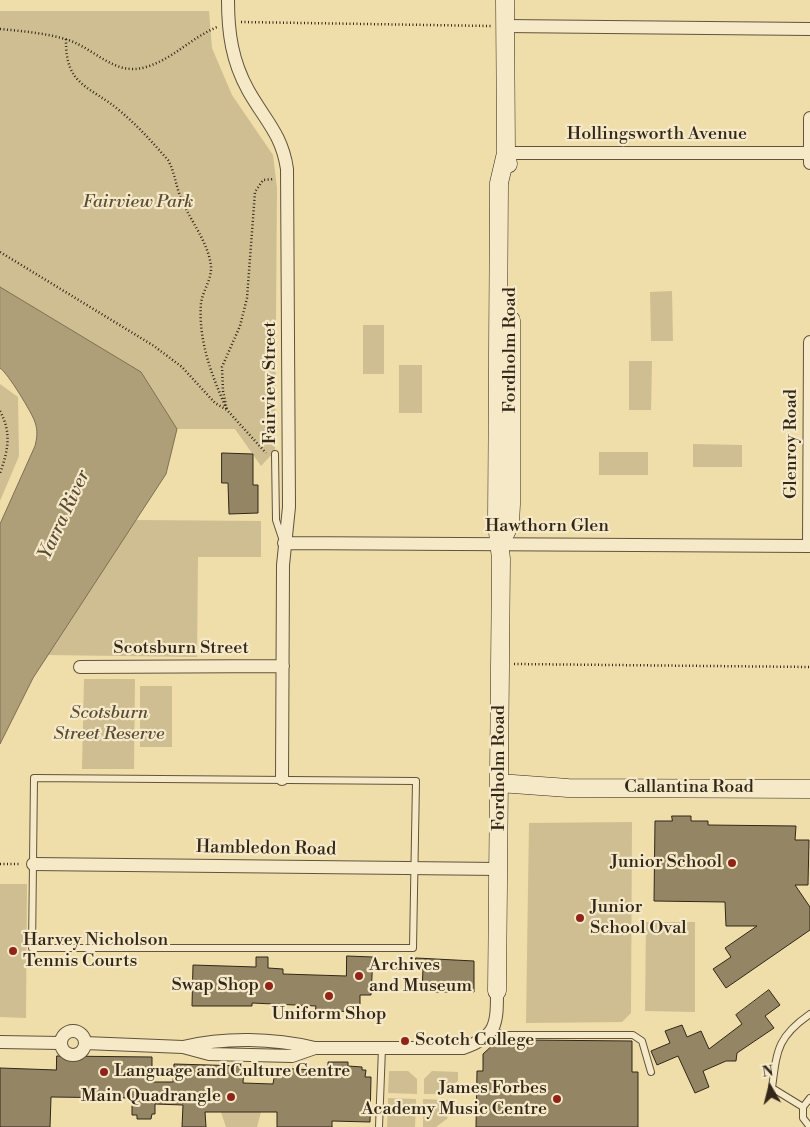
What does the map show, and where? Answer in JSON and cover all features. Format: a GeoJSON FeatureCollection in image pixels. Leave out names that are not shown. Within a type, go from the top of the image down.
{"type":"FeatureCollection","features":[{"type":"Feature","properties":{"kind":"street","name":"Fairview Street"},"geometry":{"type":"LineString","coordinates":[[228,0],[230,43],[235,63],[249,92],[278,135],[286,159],[288,179],[289,507],[284,543],[282,779]]}},
{"type":"Feature","properties":{"kind":"street","name":"Fordholm Road"},"geometry":{"type":"LineString","coordinates":[[497,991],[500,789],[500,544],[497,523],[499,183],[506,153],[506,0]]}},
{"type":"Feature","properties":{"kind":"street"},"geometry":{"type":"LineString","coordinates":[[506,26],[810,29]]}},
{"type":"Feature","properties":{"kind":"street"},"geometry":{"type":"LineString","coordinates":[[809,158],[810,118]]}},
{"type":"Feature","properties":{"kind":"street","name":"Hollingsworth Avenue"},"geometry":{"type":"LineString","coordinates":[[506,153],[809,158]]}},
{"type":"Feature","properties":{"kind":"street","name":"Glenroy Road"},"geometry":{"type":"LineString","coordinates":[[810,342],[810,546]]}},
{"type":"Feature","properties":{"kind":"street","name":"Hawthorn Glen"},"geometry":{"type":"LineString","coordinates":[[284,543],[810,546]]}},
{"type":"Feature","properties":{"kind":"street","name":"Scotsburn Street"},"geometry":{"type":"LineString","coordinates":[[80,667],[283,666]]}},
{"type":"Feature","properties":{"kind":"street","name":"Callantina Road"},"geometry":{"type":"LineString","coordinates":[[500,789],[547,793],[568,788],[810,789]]}},
{"type":"Feature","properties":{"kind":"street","name":"Hambledon Road"},"geometry":{"type":"LineString","coordinates":[[33,864],[499,869]]}},
{"type":"Feature","properties":{"kind":"street"},"geometry":{"type":"LineString","coordinates":[[85,1043],[183,1046],[209,1054],[292,1056],[315,1048],[463,1048],[484,1040],[492,1030],[497,1021],[497,991]]}},
{"type":"Feature","properties":{"kind":"street"},"geometry":{"type":"LineString","coordinates":[[72,1031],[82,1036],[85,1043],[80,1053],[73,1055],[65,1053],[60,1043],[65,1033],[72,1031]]}},
{"type":"Feature","properties":{"kind":"street"},"geometry":{"type":"LineString","coordinates":[[0,1042],[60,1043]]}},
{"type":"Feature","properties":{"kind":"lane"},"geometry":{"type":"LineString","coordinates":[[275,454],[276,520],[279,534],[284,543]]}},
{"type":"Feature","properties":{"kind":"lane"},"geometry":{"type":"LineString","coordinates":[[34,778],[416,781],[413,948],[32,948],[33,864],[34,778]]}},
{"type":"Feature","properties":{"kind":"lane"},"geometry":{"type":"LineString","coordinates":[[803,1107],[772,1088],[780,1042],[796,1024],[810,1014]]}},
{"type":"Feature","properties":{"kind":"lane"},"geometry":{"type":"LineString","coordinates":[[492,1030],[503,1034],[633,1035],[642,1041],[650,1072]]}},
{"type":"Feature","properties":{"kind":"lane"},"geometry":{"type":"LineString","coordinates":[[379,1127],[382,1048]]}},
{"type":"Feature","properties":{"kind":"lane"},"geometry":{"type":"LineString","coordinates":[[810,1098],[803,1107],[803,1118],[810,1127]]}},
{"type":"Feature","properties":{"kind":"path"},"geometry":{"type":"LineString","coordinates":[[0,28],[66,39],[112,64],[123,68],[136,69],[169,58],[195,38],[228,22],[506,26]]}},
{"type":"Feature","properties":{"kind":"path"},"geometry":{"type":"LineString","coordinates":[[66,39],[67,58],[76,78],[84,88],[130,119],[168,160],[173,168],[179,194],[210,261],[211,273],[202,300],[203,338],[208,363],[227,410]]}},
{"type":"Feature","properties":{"kind":"path"},"geometry":{"type":"LineString","coordinates":[[227,410],[223,391],[222,367],[240,326],[247,298],[255,192],[262,180],[267,178],[288,179]]}},
{"type":"Feature","properties":{"kind":"path"},"geometry":{"type":"LineString","coordinates":[[0,252],[154,346],[182,367],[215,403],[227,410],[268,456]]}},
{"type":"Feature","properties":{"kind":"path"},"geometry":{"type":"LineString","coordinates":[[0,411],[9,432],[7,455],[0,473]]}},
{"type":"Feature","properties":{"kind":"path"},"geometry":{"type":"LineString","coordinates":[[500,664],[810,667]]}},
{"type":"Feature","properties":{"kind":"path"},"geometry":{"type":"LineString","coordinates":[[0,864],[33,864]]}},
{"type":"Feature","properties":{"kind":"green space","name":"Fairview Park"},"geometry":{"type":"Polygon","coordinates":[[[0,11],[209,11],[212,48],[232,95],[273,155],[277,188],[275,451],[261,466],[235,429],[177,429],[141,372],[0,287],[0,11]]]}},
{"type":"Feature","properties":{"kind":"green space"},"geometry":{"type":"Polygon","coordinates":[[[672,291],[673,341],[651,341],[650,292],[672,291]]]}},
{"type":"Feature","properties":{"kind":"green space"},"geometry":{"type":"Polygon","coordinates":[[[363,325],[384,325],[384,374],[363,374],[363,325]]]}},
{"type":"Feature","properties":{"kind":"green space"},"geometry":{"type":"Polygon","coordinates":[[[629,361],[652,361],[651,410],[629,410],[629,361]]]}},
{"type":"Feature","properties":{"kind":"green space"},"geometry":{"type":"Polygon","coordinates":[[[399,365],[422,365],[422,413],[399,413],[399,365]]]}},
{"type":"Feature","properties":{"kind":"green space"},"geometry":{"type":"Polygon","coordinates":[[[0,384],[18,397],[19,456],[0,501],[0,384]]]}},
{"type":"Feature","properties":{"kind":"green space"},"geometry":{"type":"Polygon","coordinates":[[[693,444],[742,445],[742,467],[693,467],[693,444]]]}},
{"type":"Feature","properties":{"kind":"green space"},"geometry":{"type":"Polygon","coordinates":[[[599,452],[648,452],[648,475],[599,475],[599,452]]]}},
{"type":"Feature","properties":{"kind":"green space"},"geometry":{"type":"Polygon","coordinates":[[[136,520],[261,521],[261,557],[198,557],[197,657],[47,655],[136,520]]]}},
{"type":"Feature","properties":{"kind":"green space","name":"Scotsburn Street Reserve"},"geometry":{"type":"Polygon","coordinates":[[[84,679],[135,679],[134,769],[82,769],[84,679]]]}},
{"type":"Feature","properties":{"kind":"green space"},"geometry":{"type":"Polygon","coordinates":[[[140,686],[172,686],[172,747],[140,747],[140,686]]]}},
{"type":"Feature","properties":{"kind":"green space","name":"Junior School Oval"},"geometry":{"type":"Polygon","coordinates":[[[632,822],[631,1013],[622,1022],[526,1023],[529,823],[632,822]]]}},
{"type":"Feature","properties":{"kind":"green space","name":"Harvey Nicholson Tennis Courts"},"geometry":{"type":"Polygon","coordinates":[[[0,884],[27,884],[26,1018],[0,1017],[0,884]]]}},
{"type":"Feature","properties":{"kind":"green space"},"geometry":{"type":"Polygon","coordinates":[[[646,922],[695,922],[695,1012],[645,1011],[646,922]]]}},
{"type":"Feature","properties":{"kind":"green space"},"geometry":{"type":"Polygon","coordinates":[[[389,1071],[408,1071],[417,1079],[417,1094],[388,1093],[389,1071]]]}},
{"type":"Feature","properties":{"kind":"green space"},"geometry":{"type":"Polygon","coordinates":[[[432,1071],[458,1072],[458,1081],[441,1094],[424,1094],[424,1079],[432,1071]]]}},
{"type":"Feature","properties":{"kind":"green space"},"geometry":{"type":"Polygon","coordinates":[[[388,1098],[416,1099],[415,1127],[387,1127],[388,1098]]]}},
{"type":"Feature","properties":{"kind":"green space"},"geometry":{"type":"Polygon","coordinates":[[[423,1099],[449,1100],[440,1110],[448,1118],[436,1127],[423,1127],[423,1099]]]}},
{"type":"Feature","properties":{"kind":"green space"},"geometry":{"type":"Polygon","coordinates":[[[221,1112],[261,1112],[257,1127],[226,1127],[221,1112]]]}},
{"type":"Feature","properties":{"kind":"water","name":"Yarra River"},"geometry":{"type":"Polygon","coordinates":[[[0,287],[141,372],[177,429],[166,474],[33,678],[0,744],[0,524],[35,446],[37,428],[14,385],[0,368],[0,287]]]}},
{"type":"Feature","properties":{"kind":"building"},"geometry":{"type":"Polygon","coordinates":[[[222,453],[253,454],[253,485],[258,485],[258,513],[229,514],[228,483],[222,483],[222,453]]]}},
{"type":"Feature","properties":{"kind":"building","name":"Junior School"},"geometry":{"type":"Polygon","coordinates":[[[672,816],[691,816],[691,821],[708,821],[708,825],[796,826],[795,840],[809,840],[808,885],[795,885],[810,907],[810,930],[726,988],[713,969],[731,957],[725,948],[757,926],[726,926],[725,902],[654,901],[655,821],[672,821],[672,816]]]}},
{"type":"Feature","properties":{"kind":"building"},"geometry":{"type":"Polygon","coordinates":[[[347,956],[373,957],[371,995],[360,995],[360,1011],[315,1012],[316,1006],[252,1003],[252,1006],[192,1006],[193,965],[256,967],[256,957],[268,957],[268,968],[283,969],[283,974],[346,976],[347,956]]]}},
{"type":"Feature","properties":{"kind":"building"},"geometry":{"type":"Polygon","coordinates":[[[416,958],[474,961],[474,992],[422,992],[423,969],[416,969],[416,958]]]}},
{"type":"Feature","properties":{"kind":"building"},"geometry":{"type":"Polygon","coordinates":[[[769,990],[780,1005],[765,1016],[774,1028],[737,1053],[736,1061],[726,1061],[703,1071],[709,1087],[695,1093],[678,1056],[657,1065],[651,1051],[670,1043],[665,1031],[682,1025],[687,1037],[701,1031],[709,1049],[742,1024],[736,1015],[769,990]]]}},
{"type":"Feature","properties":{"kind":"building","name":"James Forbes Academy Music Centre"},"geometry":{"type":"Polygon","coordinates":[[[525,1040],[632,1041],[632,1072],[638,1072],[638,1127],[476,1127],[477,1071],[483,1071],[483,1054],[495,1043],[525,1043],[525,1040]]]}},
{"type":"Feature","properties":{"kind":"building"},"geometry":{"type":"Polygon","coordinates":[[[57,1056],[152,1057],[152,1082],[173,1082],[174,1064],[244,1066],[243,1083],[273,1084],[274,1078],[277,1078],[277,1068],[314,1070],[314,1067],[328,1068],[328,1062],[348,1062],[348,1066],[362,1067],[362,1070],[366,1070],[365,1077],[371,1077],[370,1122],[332,1121],[332,1127],[277,1127],[277,1112],[205,1112],[206,1127],[182,1127],[183,1105],[155,1104],[155,1114],[152,1114],[151,1119],[137,1119],[137,1115],[132,1115],[132,1098],[51,1097],[50,1127],[0,1127],[0,1068],[56,1070],[57,1056]]]}},
{"type":"Feature","properties":{"kind":"place","name":"Junior School"},"geometry":{"type":"Point","coordinates":[732,863]}},
{"type":"Feature","properties":{"kind":"place","name":"Junior School Oval"},"geometry":{"type":"Point","coordinates":[580,918]}},
{"type":"Feature","properties":{"kind":"place","name":"Harvey Nicholson Tennis Courts"},"geometry":{"type":"Point","coordinates":[13,951]}},
{"type":"Feature","properties":{"kind":"place","name":"Archives and Museum"},"geometry":{"type":"Point","coordinates":[359,976]}},
{"type":"Feature","properties":{"kind":"place","name":"Swap Shop"},"geometry":{"type":"Point","coordinates":[269,986]}},
{"type":"Feature","properties":{"kind":"place","name":"Uniform Shop"},"geometry":{"type":"Point","coordinates":[329,996]}},
{"type":"Feature","properties":{"kind":"place","name":"Scotch College"},"geometry":{"type":"Point","coordinates":[405,1041]}},
{"type":"Feature","properties":{"kind":"place","name":"Language and Culture Centre"},"geometry":{"type":"Point","coordinates":[104,1072]}},
{"type":"Feature","properties":{"kind":"place","name":"Main Quadrangle"},"geometry":{"type":"Point","coordinates":[231,1097]}},
{"type":"Feature","properties":{"kind":"place","name":"James Forbes Academy Music Centre"},"geometry":{"type":"Point","coordinates":[557,1099]}}]}
